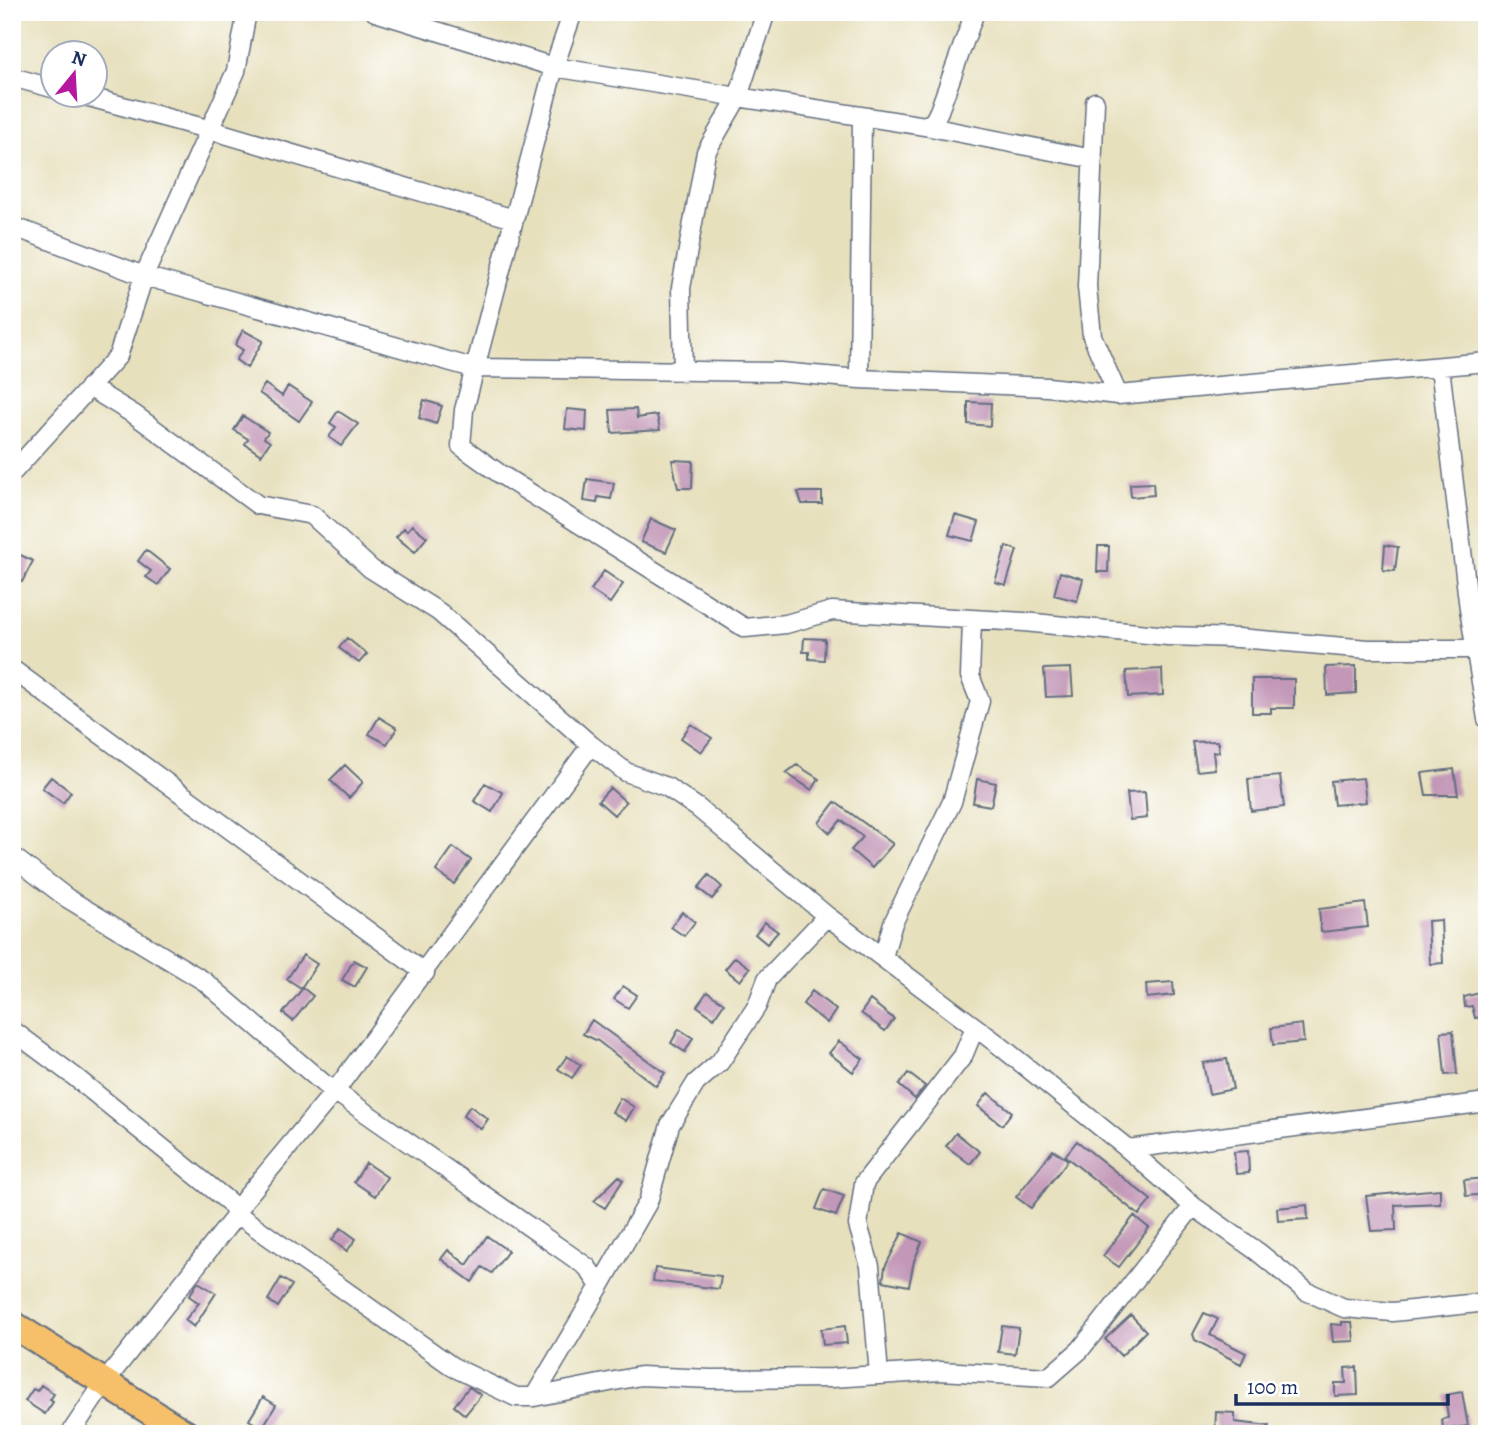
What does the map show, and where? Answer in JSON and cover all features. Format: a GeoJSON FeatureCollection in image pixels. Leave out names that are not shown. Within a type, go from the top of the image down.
{"type":"FeatureCollection","features":[{"type":"Feature","properties":{"kind":"main road"},"geometry":{"type":"LineString","coordinates":[[12,1324],[186,1434]]}},
{"type":"Feature","properties":{"kind":"street"},"geometry":{"type":"LineString","coordinates":[[12,473],[118,356],[144,276],[236,71],[247,12]]}},
{"type":"Feature","properties":{"kind":"street"},"geometry":{"type":"LineString","coordinates":[[375,12],[424,19],[554,67],[926,126],[1093,159]]}},
{"type":"Feature","properties":{"kind":"street"},"geometry":{"type":"LineString","coordinates":[[573,12],[554,67],[464,410],[461,446],[500,474],[745,628],[786,624],[832,611],[1024,622],[1168,636],[1238,638],[1368,649],[1476,649]]}},
{"type":"Feature","properties":{"kind":"street"},"geometry":{"type":"LineString","coordinates":[[683,372],[681,288],[706,152],[738,97],[766,12]]}},
{"type":"Feature","properties":{"kind":"street"},"geometry":{"type":"LineString","coordinates":[[926,126],[934,121],[939,111],[975,12]]}},
{"type":"Feature","properties":{"kind":"street"},"geometry":{"type":"LineString","coordinates":[[12,77],[38,84]]}},
{"type":"Feature","properties":{"kind":"street"},"geometry":{"type":"LineString","coordinates":[[108,102],[514,219]]}},
{"type":"Feature","properties":{"kind":"street"},"geometry":{"type":"LineString","coordinates":[[1095,102],[1087,287],[1092,336],[1118,396]]}},
{"type":"Feature","properties":{"kind":"street"},"geometry":{"type":"LineString","coordinates":[[859,379],[862,117]]}},
{"type":"Feature","properties":{"kind":"street"},"geometry":{"type":"LineString","coordinates":[[12,226],[144,276],[473,368],[780,372],[859,379],[1048,387],[1118,396],[1487,362]]}},
{"type":"Feature","properties":{"kind":"street"},"geometry":{"type":"LineString","coordinates":[[1440,366],[1478,608],[1476,649],[1487,719]]}},
{"type":"Feature","properties":{"kind":"street"},"geometry":{"type":"LineString","coordinates":[[89,387],[135,415],[258,505],[312,515],[371,569],[439,612],[591,745],[626,772],[667,787],[698,808],[827,916],[975,1027],[1128,1149],[1193,1206],[1258,1252],[1306,1291],[1344,1308],[1393,1312],[1487,1302]]}},
{"type":"Feature","properties":{"kind":"street"},"geometry":{"type":"LineString","coordinates":[[883,957],[893,923],[952,802],[980,701],[970,676],[972,621]]}},
{"type":"Feature","properties":{"kind":"street"},"geometry":{"type":"LineString","coordinates":[[12,669],[425,973]]}},
{"type":"Feature","properties":{"kind":"street"},"geometry":{"type":"LineString","coordinates":[[70,1434],[104,1383],[237,1214],[245,1199],[335,1091],[425,973],[591,745]]}},
{"type":"Feature","properties":{"kind":"street"},"geometry":{"type":"LineString","coordinates":[[12,856],[67,898],[204,981],[335,1091],[573,1253],[600,1286]]}},
{"type":"Feature","properties":{"kind":"street"},"geometry":{"type":"LineString","coordinates":[[534,1397],[648,1202],[670,1125],[696,1083],[720,1062],[757,1006],[767,979],[827,916]]}},
{"type":"Feature","properties":{"kind":"street"},"geometry":{"type":"LineString","coordinates":[[879,1375],[870,1266],[858,1224],[864,1183],[963,1056],[975,1027]]}},
{"type":"Feature","properties":{"kind":"street"},"geometry":{"type":"LineString","coordinates":[[12,1030],[75,1077],[229,1202],[237,1214],[453,1367],[516,1397],[534,1397],[640,1376],[711,1379],[940,1371],[1049,1377],[1080,1350],[1193,1206]]}},
{"type":"Feature","properties":{"kind":"street"},"geometry":{"type":"LineString","coordinates":[[1128,1149],[1487,1102]]}},
{"type":"Feature","properties":{"kind":"building"},"geometry":{"type":"Polygon","coordinates":[[[243,330],[263,341],[247,368],[236,360],[243,350],[235,345],[243,330]]]}},
{"type":"Feature","properties":{"kind":"building"},"geometry":{"type":"Polygon","coordinates":[[[265,384],[282,396],[288,386],[312,402],[299,421],[259,393],[265,384]]]}},
{"type":"Feature","properties":{"kind":"building"},"geometry":{"type":"Polygon","coordinates":[[[424,400],[442,406],[436,424],[419,418],[424,400]]]}},
{"type":"Feature","properties":{"kind":"building"},"geometry":{"type":"Polygon","coordinates":[[[968,402],[991,403],[990,426],[968,424],[968,402]]]}},
{"type":"Feature","properties":{"kind":"building"},"geometry":{"type":"Polygon","coordinates":[[[567,409],[587,411],[586,431],[565,429],[567,409]]]}},
{"type":"Feature","properties":{"kind":"building"},"geometry":{"type":"Polygon","coordinates":[[[636,409],[637,418],[657,415],[660,430],[612,433],[610,410],[636,409]]]}},
{"type":"Feature","properties":{"kind":"building"},"geometry":{"type":"Polygon","coordinates":[[[338,411],[358,424],[341,446],[329,437],[336,427],[330,423],[338,411]]]}},
{"type":"Feature","properties":{"kind":"building"},"geometry":{"type":"Polygon","coordinates":[[[243,416],[268,432],[264,438],[270,442],[261,455],[245,444],[248,439],[234,430],[243,416]]]}},
{"type":"Feature","properties":{"kind":"building"},"geometry":{"type":"Polygon","coordinates":[[[672,460],[693,461],[692,488],[678,488],[672,460]]]}},
{"type":"Feature","properties":{"kind":"building"},"geometry":{"type":"Polygon","coordinates":[[[587,479],[614,483],[611,499],[598,497],[597,503],[584,501],[587,479]]]}},
{"type":"Feature","properties":{"kind":"building"},"geometry":{"type":"Polygon","coordinates":[[[1153,483],[1154,495],[1131,497],[1130,484],[1153,483]]]}},
{"type":"Feature","properties":{"kind":"building"},"geometry":{"type":"Polygon","coordinates":[[[798,492],[822,492],[822,504],[802,504],[798,492]]]}},
{"type":"Feature","properties":{"kind":"building"},"geometry":{"type":"Polygon","coordinates":[[[955,515],[979,522],[973,541],[949,535],[955,515]]]}},
{"type":"Feature","properties":{"kind":"building"},"geometry":{"type":"Polygon","coordinates":[[[651,519],[676,530],[666,552],[641,542],[651,519]]]}},
{"type":"Feature","properties":{"kind":"building"},"geometry":{"type":"Polygon","coordinates":[[[412,525],[427,537],[415,552],[396,537],[404,528],[407,531],[412,525]]]}},
{"type":"Feature","properties":{"kind":"building"},"geometry":{"type":"Polygon","coordinates":[[[1385,545],[1398,547],[1395,571],[1383,570],[1385,545]]]}},
{"type":"Feature","properties":{"kind":"building"},"geometry":{"type":"Polygon","coordinates":[[[1006,546],[1017,550],[1006,585],[995,582],[1006,546]]]}},
{"type":"Feature","properties":{"kind":"building"},"geometry":{"type":"Polygon","coordinates":[[[1098,546],[1109,546],[1108,572],[1097,572],[1098,546]]]}},
{"type":"Feature","properties":{"kind":"building"},"geometry":{"type":"Polygon","coordinates":[[[146,550],[170,569],[158,585],[146,577],[151,571],[138,561],[146,550]]]}},
{"type":"Feature","properties":{"kind":"building"},"geometry":{"type":"Polygon","coordinates":[[[12,551],[33,561],[22,582],[12,577],[12,551]]]}},
{"type":"Feature","properties":{"kind":"building"},"geometry":{"type":"Polygon","coordinates":[[[604,571],[623,584],[610,603],[591,590],[604,571]]]}},
{"type":"Feature","properties":{"kind":"building"},"geometry":{"type":"Polygon","coordinates":[[[1060,572],[1083,579],[1077,601],[1054,595],[1060,572]]]}},
{"type":"Feature","properties":{"kind":"building"},"geometry":{"type":"Polygon","coordinates":[[[347,638],[367,654],[359,663],[339,648],[347,638]]]}},
{"type":"Feature","properties":{"kind":"building"},"geometry":{"type":"Polygon","coordinates":[[[804,638],[825,639],[824,660],[809,659],[809,652],[803,652],[804,638]]]}},
{"type":"Feature","properties":{"kind":"building"},"geometry":{"type":"Polygon","coordinates":[[[1356,666],[1356,693],[1327,695],[1326,667],[1356,666]]]}},
{"type":"Feature","properties":{"kind":"building"},"geometry":{"type":"Polygon","coordinates":[[[1071,668],[1073,696],[1046,697],[1044,669],[1071,668]]]}},
{"type":"Feature","properties":{"kind":"building"},"geometry":{"type":"Polygon","coordinates":[[[1162,669],[1163,695],[1128,697],[1126,671],[1162,669]]]}},
{"type":"Feature","properties":{"kind":"building"},"geometry":{"type":"Polygon","coordinates":[[[1252,679],[1294,679],[1294,708],[1271,708],[1271,713],[1252,713],[1252,679]]]}},
{"type":"Feature","properties":{"kind":"building"},"geometry":{"type":"Polygon","coordinates":[[[379,717],[397,728],[387,744],[369,734],[379,717]]]}},
{"type":"Feature","properties":{"kind":"building"},"geometry":{"type":"Polygon","coordinates":[[[691,724],[712,738],[701,752],[681,738],[691,724]]]}},
{"type":"Feature","properties":{"kind":"building"},"geometry":{"type":"Polygon","coordinates":[[[1218,741],[1219,752],[1213,752],[1215,769],[1197,771],[1192,742],[1218,741]]]}},
{"type":"Feature","properties":{"kind":"building"},"geometry":{"type":"Polygon","coordinates":[[[345,765],[363,782],[349,798],[330,780],[345,765]]]}},
{"type":"Feature","properties":{"kind":"building"},"geometry":{"type":"Polygon","coordinates":[[[797,765],[819,779],[812,790],[786,773],[797,765]]]}},
{"type":"Feature","properties":{"kind":"building"},"geometry":{"type":"Polygon","coordinates":[[[1454,769],[1458,795],[1426,795],[1422,773],[1454,769]]]}},
{"type":"Feature","properties":{"kind":"building"},"geometry":{"type":"Polygon","coordinates":[[[1280,776],[1284,807],[1251,811],[1248,779],[1280,776]]]}},
{"type":"Feature","properties":{"kind":"building"},"geometry":{"type":"Polygon","coordinates":[[[51,777],[71,792],[63,803],[42,788],[51,777]]]}},
{"type":"Feature","properties":{"kind":"building"},"geometry":{"type":"Polygon","coordinates":[[[1363,778],[1366,802],[1334,805],[1331,781],[1363,778]]]}},
{"type":"Feature","properties":{"kind":"building"},"geometry":{"type":"Polygon","coordinates":[[[977,779],[996,783],[991,806],[973,803],[977,779]]]}},
{"type":"Feature","properties":{"kind":"building"},"geometry":{"type":"Polygon","coordinates":[[[485,783],[503,793],[492,812],[474,801],[485,783]]]}},
{"type":"Feature","properties":{"kind":"building"},"geometry":{"type":"Polygon","coordinates":[[[610,788],[626,802],[614,815],[598,801],[610,788]]]}},
{"type":"Feature","properties":{"kind":"building"},"geometry":{"type":"Polygon","coordinates":[[[1145,792],[1147,818],[1130,820],[1127,793],[1145,792]]]}},
{"type":"Feature","properties":{"kind":"building"},"geometry":{"type":"Polygon","coordinates":[[[835,802],[893,844],[872,868],[851,850],[863,837],[841,820],[830,833],[819,823],[835,802]]]}},
{"type":"Feature","properties":{"kind":"building"},"geometry":{"type":"Polygon","coordinates":[[[453,847],[471,860],[454,884],[436,871],[453,847]]]}},
{"type":"Feature","properties":{"kind":"building"},"geometry":{"type":"Polygon","coordinates":[[[709,875],[722,887],[712,899],[698,888],[709,875]]]}},
{"type":"Feature","properties":{"kind":"building"},"geometry":{"type":"Polygon","coordinates":[[[1365,903],[1368,927],[1321,932],[1319,909],[1365,903]]]}},
{"type":"Feature","properties":{"kind":"building"},"geometry":{"type":"Polygon","coordinates":[[[682,912],[695,922],[684,936],[671,927],[682,912]]]}},
{"type":"Feature","properties":{"kind":"building"},"geometry":{"type":"Polygon","coordinates":[[[1441,920],[1443,963],[1430,964],[1428,921],[1441,920]]]}},
{"type":"Feature","properties":{"kind":"building"},"geometry":{"type":"Polygon","coordinates":[[[765,922],[778,932],[767,944],[755,934],[765,922]]]}},
{"type":"Feature","properties":{"kind":"building"},"geometry":{"type":"Polygon","coordinates":[[[303,955],[317,964],[301,988],[287,979],[303,955]]]}},
{"type":"Feature","properties":{"kind":"building"},"geometry":{"type":"Polygon","coordinates":[[[735,957],[750,968],[740,981],[725,969],[735,957]]]}},
{"type":"Feature","properties":{"kind":"building"},"geometry":{"type":"Polygon","coordinates":[[[354,960],[367,967],[355,987],[342,980],[354,960]]]}},
{"type":"Feature","properties":{"kind":"building"},"geometry":{"type":"Polygon","coordinates":[[[1173,982],[1174,995],[1147,998],[1146,984],[1173,982]]]}},
{"type":"Feature","properties":{"kind":"building"},"geometry":{"type":"Polygon","coordinates":[[[623,986],[637,995],[628,1008],[614,999],[623,986]]]}},
{"type":"Feature","properties":{"kind":"building"},"geometry":{"type":"Polygon","coordinates":[[[303,988],[313,996],[293,1021],[283,1013],[303,988]]]}},
{"type":"Feature","properties":{"kind":"building"},"geometry":{"type":"Polygon","coordinates":[[[812,991],[836,1010],[827,1023],[803,1004],[812,991]]]}},
{"type":"Feature","properties":{"kind":"building"},"geometry":{"type":"Polygon","coordinates":[[[1487,991],[1487,1016],[1475,1018],[1472,1006],[1465,1007],[1464,997],[1487,991]]]}},
{"type":"Feature","properties":{"kind":"building"},"geometry":{"type":"Polygon","coordinates":[[[707,992],[724,1003],[714,1018],[697,1006],[707,992]]]}},
{"type":"Feature","properties":{"kind":"building"},"geometry":{"type":"Polygon","coordinates":[[[870,1000],[894,1019],[885,1031],[861,1013],[870,1000]]]}},
{"type":"Feature","properties":{"kind":"building"},"geometry":{"type":"Polygon","coordinates":[[[592,1020],[665,1073],[656,1086],[598,1041],[583,1034],[592,1020]]]}},
{"type":"Feature","properties":{"kind":"building"},"geometry":{"type":"Polygon","coordinates":[[[1302,1024],[1304,1042],[1273,1045],[1271,1028],[1302,1024]]]}},
{"type":"Feature","properties":{"kind":"building"},"geometry":{"type":"Polygon","coordinates":[[[679,1029],[693,1038],[685,1052],[671,1043],[679,1029]]]}},
{"type":"Feature","properties":{"kind":"building"},"geometry":{"type":"Polygon","coordinates":[[[1453,1031],[1457,1074],[1445,1075],[1441,1032],[1453,1031]]]}},
{"type":"Feature","properties":{"kind":"building"},"geometry":{"type":"Polygon","coordinates":[[[839,1041],[863,1059],[853,1072],[829,1053],[839,1041]]]}},
{"type":"Feature","properties":{"kind":"building"},"geometry":{"type":"Polygon","coordinates":[[[567,1056],[581,1065],[572,1078],[558,1069],[567,1056]]]}},
{"type":"Feature","properties":{"kind":"building"},"geometry":{"type":"Polygon","coordinates":[[[1227,1059],[1233,1089],[1209,1094],[1203,1063],[1227,1059]]]}},
{"type":"Feature","properties":{"kind":"building"},"geometry":{"type":"Polygon","coordinates":[[[908,1073],[925,1086],[915,1099],[899,1085],[908,1073]]]}},
{"type":"Feature","properties":{"kind":"building"},"geometry":{"type":"Polygon","coordinates":[[[988,1093],[1012,1112],[1002,1125],[978,1106],[988,1093]]]}},
{"type":"Feature","properties":{"kind":"building"},"geometry":{"type":"Polygon","coordinates":[[[620,1098],[634,1107],[626,1121],[612,1112],[620,1098]]]}},
{"type":"Feature","properties":{"kind":"building"},"geometry":{"type":"Polygon","coordinates":[[[470,1106],[488,1119],[481,1129],[463,1116],[470,1106]]]}},
{"type":"Feature","properties":{"kind":"building"},"geometry":{"type":"Polygon","coordinates":[[[956,1133],[980,1152],[970,1164],[946,1146],[956,1133]]]}},
{"type":"Feature","properties":{"kind":"building"},"geometry":{"type":"Polygon","coordinates":[[[1077,1141],[1151,1200],[1139,1215],[1065,1156],[1077,1141]]]}},
{"type":"Feature","properties":{"kind":"building"},"geometry":{"type":"Polygon","coordinates":[[[1053,1150],[1068,1160],[1031,1208],[1016,1197],[1053,1150]]]}},
{"type":"Feature","properties":{"kind":"building"},"geometry":{"type":"Polygon","coordinates":[[[1248,1151],[1249,1173],[1236,1174],[1234,1152],[1248,1151]]]}},
{"type":"Feature","properties":{"kind":"building"},"geometry":{"type":"Polygon","coordinates":[[[366,1163],[387,1177],[375,1196],[354,1182],[366,1163]]]}},
{"type":"Feature","properties":{"kind":"building"},"geometry":{"type":"Polygon","coordinates":[[[619,1176],[623,1180],[605,1208],[594,1201],[619,1176]]]}},
{"type":"Feature","properties":{"kind":"building"},"geometry":{"type":"Polygon","coordinates":[[[1487,1178],[1487,1194],[1466,1196],[1464,1180],[1487,1178]]]}},
{"type":"Feature","properties":{"kind":"building"},"geometry":{"type":"Polygon","coordinates":[[[824,1189],[844,1196],[836,1216],[816,1209],[824,1189]]]}},
{"type":"Feature","properties":{"kind":"building"},"geometry":{"type":"Polygon","coordinates":[[[1440,1189],[1440,1203],[1395,1205],[1396,1230],[1371,1231],[1366,1196],[1440,1189]]]}},
{"type":"Feature","properties":{"kind":"building"},"geometry":{"type":"Polygon","coordinates":[[[1307,1205],[1308,1219],[1278,1221],[1277,1208],[1307,1205]]]}},
{"type":"Feature","properties":{"kind":"building"},"geometry":{"type":"Polygon","coordinates":[[[1134,1216],[1149,1228],[1119,1267],[1103,1256],[1134,1216]]]}},
{"type":"Feature","properties":{"kind":"building"},"geometry":{"type":"Polygon","coordinates":[[[341,1228],[356,1239],[347,1251],[332,1240],[341,1228]]]}},
{"type":"Feature","properties":{"kind":"building"},"geometry":{"type":"Polygon","coordinates":[[[902,1233],[922,1242],[914,1261],[909,1286],[883,1281],[885,1267],[902,1233]]]}},
{"type":"Feature","properties":{"kind":"building"},"geometry":{"type":"Polygon","coordinates":[[[487,1236],[508,1251],[492,1273],[482,1267],[472,1282],[441,1259],[448,1250],[467,1265],[487,1236]]]}},
{"type":"Feature","properties":{"kind":"building"},"geometry":{"type":"Polygon","coordinates":[[[655,1268],[721,1276],[719,1289],[653,1281],[655,1268]]]}},
{"type":"Feature","properties":{"kind":"building"},"geometry":{"type":"Polygon","coordinates":[[[281,1278],[292,1285],[278,1307],[268,1300],[281,1278]]]}},
{"type":"Feature","properties":{"kind":"building"},"geometry":{"type":"Polygon","coordinates":[[[198,1282],[216,1293],[194,1327],[185,1320],[199,1303],[189,1296],[198,1282]]]}},
{"type":"Feature","properties":{"kind":"building"},"geometry":{"type":"Polygon","coordinates":[[[1204,1313],[1218,1319],[1210,1335],[1246,1353],[1241,1364],[1195,1340],[1193,1334],[1204,1313]]]}},
{"type":"Feature","properties":{"kind":"building"},"geometry":{"type":"Polygon","coordinates":[[[1131,1315],[1146,1331],[1121,1356],[1105,1339],[1131,1315]]]}},
{"type":"Feature","properties":{"kind":"building"},"geometry":{"type":"Polygon","coordinates":[[[1342,1322],[1352,1322],[1354,1341],[1333,1342],[1331,1324],[1342,1325],[1342,1322]]]}},
{"type":"Feature","properties":{"kind":"building"},"geometry":{"type":"Polygon","coordinates":[[[845,1326],[847,1343],[823,1345],[821,1329],[845,1326]]]}},
{"type":"Feature","properties":{"kind":"building"},"geometry":{"type":"Polygon","coordinates":[[[1002,1326],[1019,1328],[1015,1354],[998,1352],[1002,1326]]]}},
{"type":"Feature","properties":{"kind":"building"},"geometry":{"type":"Polygon","coordinates":[[[1357,1367],[1358,1395],[1335,1396],[1335,1383],[1346,1383],[1345,1368],[1357,1367]]]}},
{"type":"Feature","properties":{"kind":"building"},"geometry":{"type":"Polygon","coordinates":[[[41,1385],[54,1394],[50,1400],[53,1402],[45,1414],[25,1401],[33,1389],[37,1391],[41,1385]]]}},
{"type":"Feature","properties":{"kind":"building"},"geometry":{"type":"Polygon","coordinates":[[[469,1387],[481,1395],[465,1415],[454,1406],[469,1387]]]}},
{"type":"Feature","properties":{"kind":"building"},"geometry":{"type":"Polygon","coordinates":[[[1462,1392],[1468,1426],[1443,1430],[1442,1419],[1448,1418],[1445,1395],[1462,1392]]]}},
{"type":"Feature","properties":{"kind":"building"},"geometry":{"type":"Polygon","coordinates":[[[263,1397],[276,1405],[262,1428],[249,1420],[263,1397]]]}},
{"type":"Feature","properties":{"kind":"building"},"geometry":{"type":"Polygon","coordinates":[[[1216,1412],[1235,1413],[1235,1422],[1269,1426],[1268,1434],[1215,1434],[1216,1412]]]}}]}
